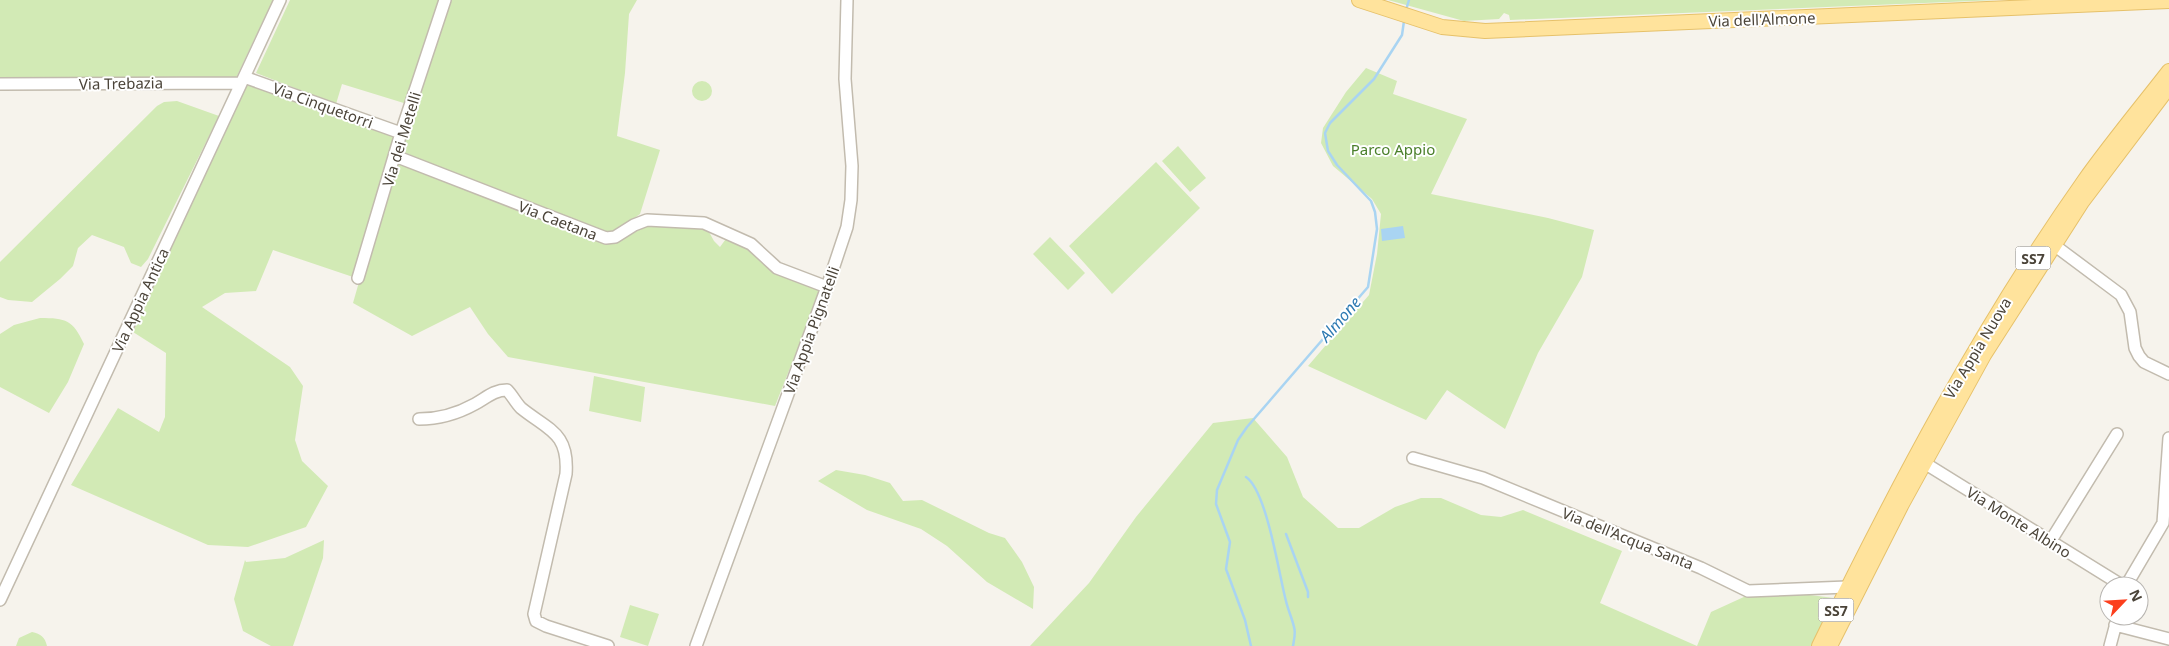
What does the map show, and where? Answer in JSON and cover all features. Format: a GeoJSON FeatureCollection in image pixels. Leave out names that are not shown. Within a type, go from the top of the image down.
{"type":"FeatureCollection","features":[{"type":"Feature","properties":{"kind":"main road","name":"Via dell'Almone"},"geometry":{"type":"LineString","coordinates":[[1360,0],[1442,27],[1486,31],[2169,1]]}},
{"type":"Feature","properties":{"kind":"main road","name":"Via Appia Nuova"},"geometry":{"type":"LineString","coordinates":[[1830,646],[1919,460],[1977,346],[2084,180],[2169,71]]}},
{"type":"Feature","properties":{"kind":"main road","name":"Via Appia Nuova"},"geometry":{"type":"LineString","coordinates":[[1818,646],[1847,587],[1919,460],[1962,391],[2054,245],[2097,182],[2169,88]]}},
{"type":"Feature","properties":{"kind":"street","name":"Via Appia Antica"},"geometry":{"type":"LineString","coordinates":[[0,600],[280,0]]}},
{"type":"Feature","properties":{"kind":"street","name":"Via dei Metelli"},"geometry":{"type":"LineString","coordinates":[[358,278],[401,133],[445,0]]}},
{"type":"Feature","properties":{"kind":"street","name":"Via Appia Pignatelli"},"geometry":{"type":"LineString","coordinates":[[696,646],[827,287],[847,226],[851,200],[852,166],[845,79],[847,0]]}},
{"type":"Feature","properties":{"kind":"street","name":"Via Trebazia"},"geometry":{"type":"LineString","coordinates":[[0,84],[243,80]]}},
{"type":"Feature","properties":{"kind":"street","name":"Via Cinquetorri"},"geometry":{"type":"LineString","coordinates":[[243,80],[401,133]]}},
{"type":"Feature","properties":{"kind":"street","name":"Via Caetana"},"geometry":{"type":"LineString","coordinates":[[395,156],[606,238],[615,237],[634,224],[647,220],[694,221],[709,224],[754,246],[777,268],[827,287]]}},
{"type":"Feature","properties":{"kind":"street"},"geometry":{"type":"LineString","coordinates":[[2054,245],[2121,295],[2130,312],[2135,348],[2139,356],[2144,362],[2169,374]]}},
{"type":"Feature","properties":{"kind":"street"},"geometry":{"type":"LineString","coordinates":[[419,419],[450,416],[498,390],[507,390],[519,406],[559,436],[566,451],[566,474],[534,614],[536,621],[546,626],[608,646]]}},
{"type":"Feature","properties":{"kind":"street"},"geometry":{"type":"LineString","coordinates":[[2050,542],[2117,434]]}},
{"type":"Feature","properties":{"kind":"street"},"geometry":{"type":"LineString","coordinates":[[2130,576],[2163,523],[2169,438]]}},
{"type":"Feature","properties":{"kind":"street","name":"Via dell'Acqua Santa"},"geometry":{"type":"LineString","coordinates":[[1413,458],[1483,478],[1710,572],[1748,591],[1847,587]]}},
{"type":"Feature","properties":{"kind":"street","name":"Via Monte Albino"},"geometry":{"type":"LineString","coordinates":[[1919,460],[2107,576]]}},
{"type":"Feature","properties":{"kind":"street"},"geometry":{"type":"LineString","coordinates":[[2110,646],[2115,626]]}},
{"type":"Feature","properties":{"kind":"street"},"geometry":{"type":"LineString","coordinates":[[2134,626],[2169,638]]}},
{"type":"Feature","properties":{"kind":"green space"},"geometry":{"type":"Polygon","coordinates":[[[0,0],[273,0],[236,78],[0,81],[0,0]]]}},
{"type":"Feature","properties":{"kind":"green space"},"geometry":{"type":"Polygon","coordinates":[[[290,0],[439,0],[407,104],[342,84],[336,104],[256,73],[290,0]]]}},
{"type":"Feature","properties":{"kind":"green space"},"geometry":{"type":"Polygon","coordinates":[[[448,0],[637,0],[629,14],[625,73],[617,136],[660,150],[640,214],[609,236],[632,226],[704,223],[714,241],[720,247],[728,236],[756,249],[770,266],[822,287],[775,406],[508,357],[488,334],[470,307],[412,336],[353,303],[395,156],[448,0]]]}},
{"type":"Feature","properties":{"kind":"green space"},"geometry":{"type":"Polygon","coordinates":[[[1388,0],[1997,0],[1510,20],[1509,15],[1504,13],[1499,19],[1464,21],[1388,0]]]}},
{"type":"Feature","properties":{"kind":"green space","name":"Parco Appio"},"geometry":{"type":"Polygon","coordinates":[[[1366,68],[1397,81],[1393,94],[1467,119],[1431,194],[1548,218],[1594,230],[1582,277],[1538,353],[1505,429],[1447,390],[1426,420],[1308,366],[1369,295],[1377,254],[1381,214],[1372,199],[1333,166],[1321,143],[1323,128],[1346,92],[1366,68]]]}},
{"type":"Feature","properties":{"kind":"green space"},"geometry":{"type":"Polygon","coordinates":[[[247,81],[397,136],[353,277],[273,250],[256,291],[225,293],[202,307],[290,367],[303,386],[295,440],[302,461],[328,486],[306,527],[248,547],[208,545],[71,485],[118,408],[159,432],[165,417],[166,353],[133,332],[144,300],[247,81]]]}},
{"type":"Feature","properties":{"kind":"green space"},"geometry":{"type":"Polygon","coordinates":[[[702,81],[709,84],[712,91],[709,98],[702,101],[695,98],[692,91],[695,84],[702,81]]]}},
{"type":"Feature","properties":{"kind":"green space"},"geometry":{"type":"Polygon","coordinates":[[[177,101],[219,116],[148,259],[141,267],[131,263],[124,247],[92,235],[78,248],[73,266],[32,302],[8,300],[0,297],[0,262],[157,106],[164,102],[177,101]]]}},
{"type":"Feature","properties":{"kind":"green space"},"geometry":{"type":"Polygon","coordinates":[[[1178,146],[1206,178],[1190,192],[1162,161],[1178,146]]]}},
{"type":"Feature","properties":{"kind":"green space"},"geometry":{"type":"Polygon","coordinates":[[[1156,162],[1200,208],[1112,294],[1069,246],[1156,162]]]}},
{"type":"Feature","properties":{"kind":"green space"},"geometry":{"type":"Polygon","coordinates":[[[1050,237],[1085,273],[1068,290],[1033,254],[1050,237]]]}},
{"type":"Feature","properties":{"kind":"green space"},"geometry":{"type":"Polygon","coordinates":[[[40,318],[68,322],[76,330],[84,344],[68,382],[49,413],[0,387],[0,334],[14,325],[40,318]]]}},
{"type":"Feature","properties":{"kind":"green space"},"geometry":{"type":"Polygon","coordinates":[[[594,376],[645,387],[641,422],[589,411],[594,376]]]}},
{"type":"Feature","properties":{"kind":"green space"},"geometry":{"type":"Polygon","coordinates":[[[1253,418],[1287,457],[1303,497],[1338,528],[1359,528],[1395,507],[1421,498],[1441,498],[1481,515],[1501,517],[1523,510],[1622,551],[1600,603],[1697,646],[1030,646],[1089,583],[1136,517],[1213,423],[1253,418]]]}},
{"type":"Feature","properties":{"kind":"green space"},"geometry":{"type":"Polygon","coordinates":[[[836,470],[865,475],[890,483],[903,501],[922,500],[989,533],[1005,538],[1022,562],[1034,587],[1033,609],[987,582],[947,546],[921,529],[867,510],[818,481],[836,470]]]}},
{"type":"Feature","properties":{"kind":"green space"},"geometry":{"type":"Polygon","coordinates":[[[324,540],[323,558],[293,646],[271,646],[243,631],[234,599],[245,560],[246,562],[285,558],[324,540]]]}},
{"type":"Feature","properties":{"kind":"green space"},"geometry":{"type":"Polygon","coordinates":[[[1777,591],[1834,598],[1811,646],[1697,646],[1711,612],[1746,596],[1777,591]]]}},
{"type":"Feature","properties":{"kind":"green space"},"geometry":{"type":"Polygon","coordinates":[[[630,605],[659,614],[648,646],[620,637],[630,605]]]}},
{"type":"Feature","properties":{"kind":"green space"},"geometry":{"type":"Polygon","coordinates":[[[32,632],[42,636],[47,646],[16,646],[19,638],[32,632]]]}},
{"type":"Feature","properties":{"kind":"water"},"geometry":{"type":"Polygon","coordinates":[[[1403,226],[1405,238],[1382,241],[1381,229],[1403,226]]]}},
{"type":"Feature","properties":{"kind":"waterway","name":"Almone"},"geometry":{"type":"LineString","coordinates":[[1406,10],[1409,0]]}},
{"type":"Feature","properties":{"kind":"waterway","name":"Almone"},"geometry":{"type":"LineString","coordinates":[[1251,646],[1245,620],[1226,569],[1230,542],[1216,504],[1217,490],[1238,440],[1247,427],[1368,287],[1377,229],[1375,212],[1371,201],[1337,165],[1328,151],[1325,133],[1330,123],[1374,79],[1402,35],[1404,21]]}},
{"type":"Feature","properties":{"kind":"waterway"},"geometry":{"type":"LineString","coordinates":[[1246,477],[1253,485],[1266,516],[1286,601],[1295,629],[1293,646]]}},
{"type":"Feature","properties":{"kind":"waterway"},"geometry":{"type":"LineString","coordinates":[[1286,534],[1308,592],[1308,597]]}}]}
